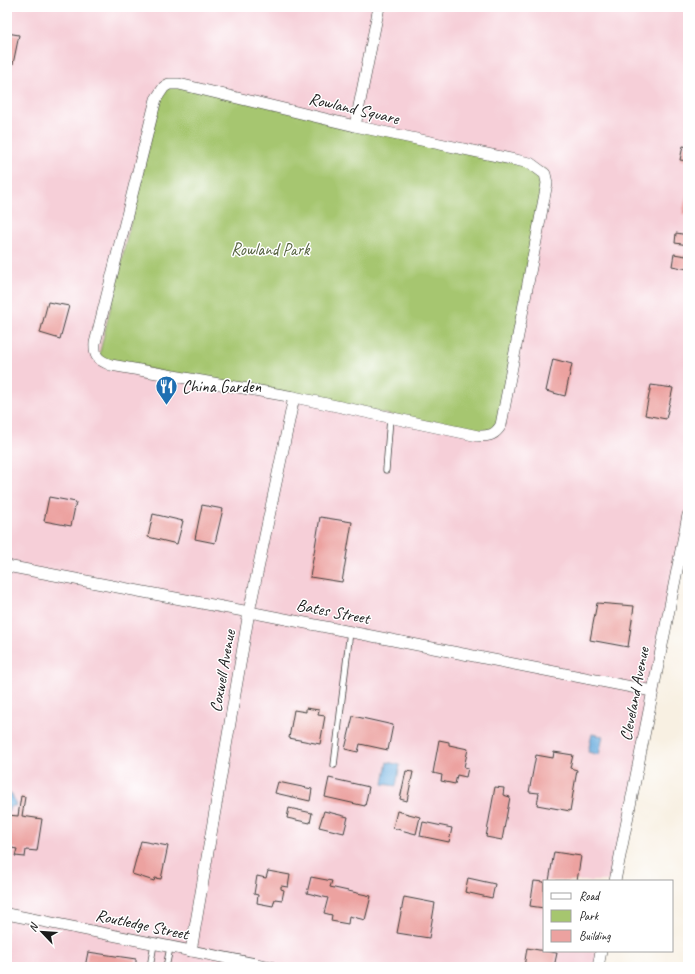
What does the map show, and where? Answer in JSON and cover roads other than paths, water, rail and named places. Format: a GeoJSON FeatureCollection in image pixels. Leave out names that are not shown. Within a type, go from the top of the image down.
{"type":"FeatureCollection","features":[{"type":"Feature","properties":{"kind":"street"},"geometry":{"type":"LineString","coordinates":[[355,126],[379,7]]}},
{"type":"Feature","properties":{"kind":"street","name":"Rowland Square"},"geometry":{"type":"LineString","coordinates":[[169,84],[179,84],[355,126],[530,162],[545,174],[547,184],[501,425],[496,433],[489,436],[478,436],[294,397],[111,366],[98,358],[94,352],[156,99],[164,87],[169,84]]}},
{"type":"Feature","properties":{"kind":"street","name":"Coxwell Avenue"},"geometry":{"type":"LineString","coordinates":[[191,952],[249,612],[294,397]]}},
{"type":"Feature","properties":{"kind":"street","name":"Cleveland Avenue"},"geometry":{"type":"LineString","coordinates":[[615,880],[688,515]]}},
{"type":"Feature","properties":{"kind":"street","name":"Bates Street"},"geometry":{"type":"LineString","coordinates":[[7,566],[350,631],[652,691]]}},
{"type":"Feature","properties":{"kind":"street","name":"Routledge Street"},"geometry":{"type":"LineString","coordinates":[[7,914],[170,948],[271,967]]}},
{"type":"Feature","properties":{"kind":"street"},"geometry":{"type":"LineString","coordinates":[[598,967],[601,952]]}},
{"type":"Feature","properties":{"kind":"lane"},"geometry":{"type":"LineString","coordinates":[[386,470],[390,418]]}},
{"type":"Feature","properties":{"kind":"lane"},"geometry":{"type":"LineString","coordinates":[[334,765],[350,631]]}},
{"type":"Feature","properties":{"kind":"lane"},"geometry":{"type":"LineString","coordinates":[[150,967],[154,944]]}},
{"type":"Feature","properties":{"kind":"lane"},"geometry":{"type":"LineString","coordinates":[[166,967],[170,948]]}},
{"type":"Feature","properties":{"kind":"water"},"geometry":{"type":"Polygon","coordinates":[[[592,734],[603,736],[599,755],[588,752],[592,734]]]}},
{"type":"Feature","properties":{"kind":"water"},"geometry":{"type":"Polygon","coordinates":[[[387,762],[400,765],[396,786],[383,784],[387,762]]]}},
{"type":"Feature","properties":{"kind":"water"},"geometry":{"type":"Polygon","coordinates":[[[7,792],[12,794],[16,806],[11,806],[7,813],[7,792]]]}},
{"type":"Feature","properties":{"kind":"place","name":"China Garden"},"geometry":{"type":"Point","coordinates":[166,406]}},
{"type":"Feature","properties":{"kind":"park label","name":"Rowland Park"},"geometry":{"type":"Point","coordinates":[270,249]}}]}
